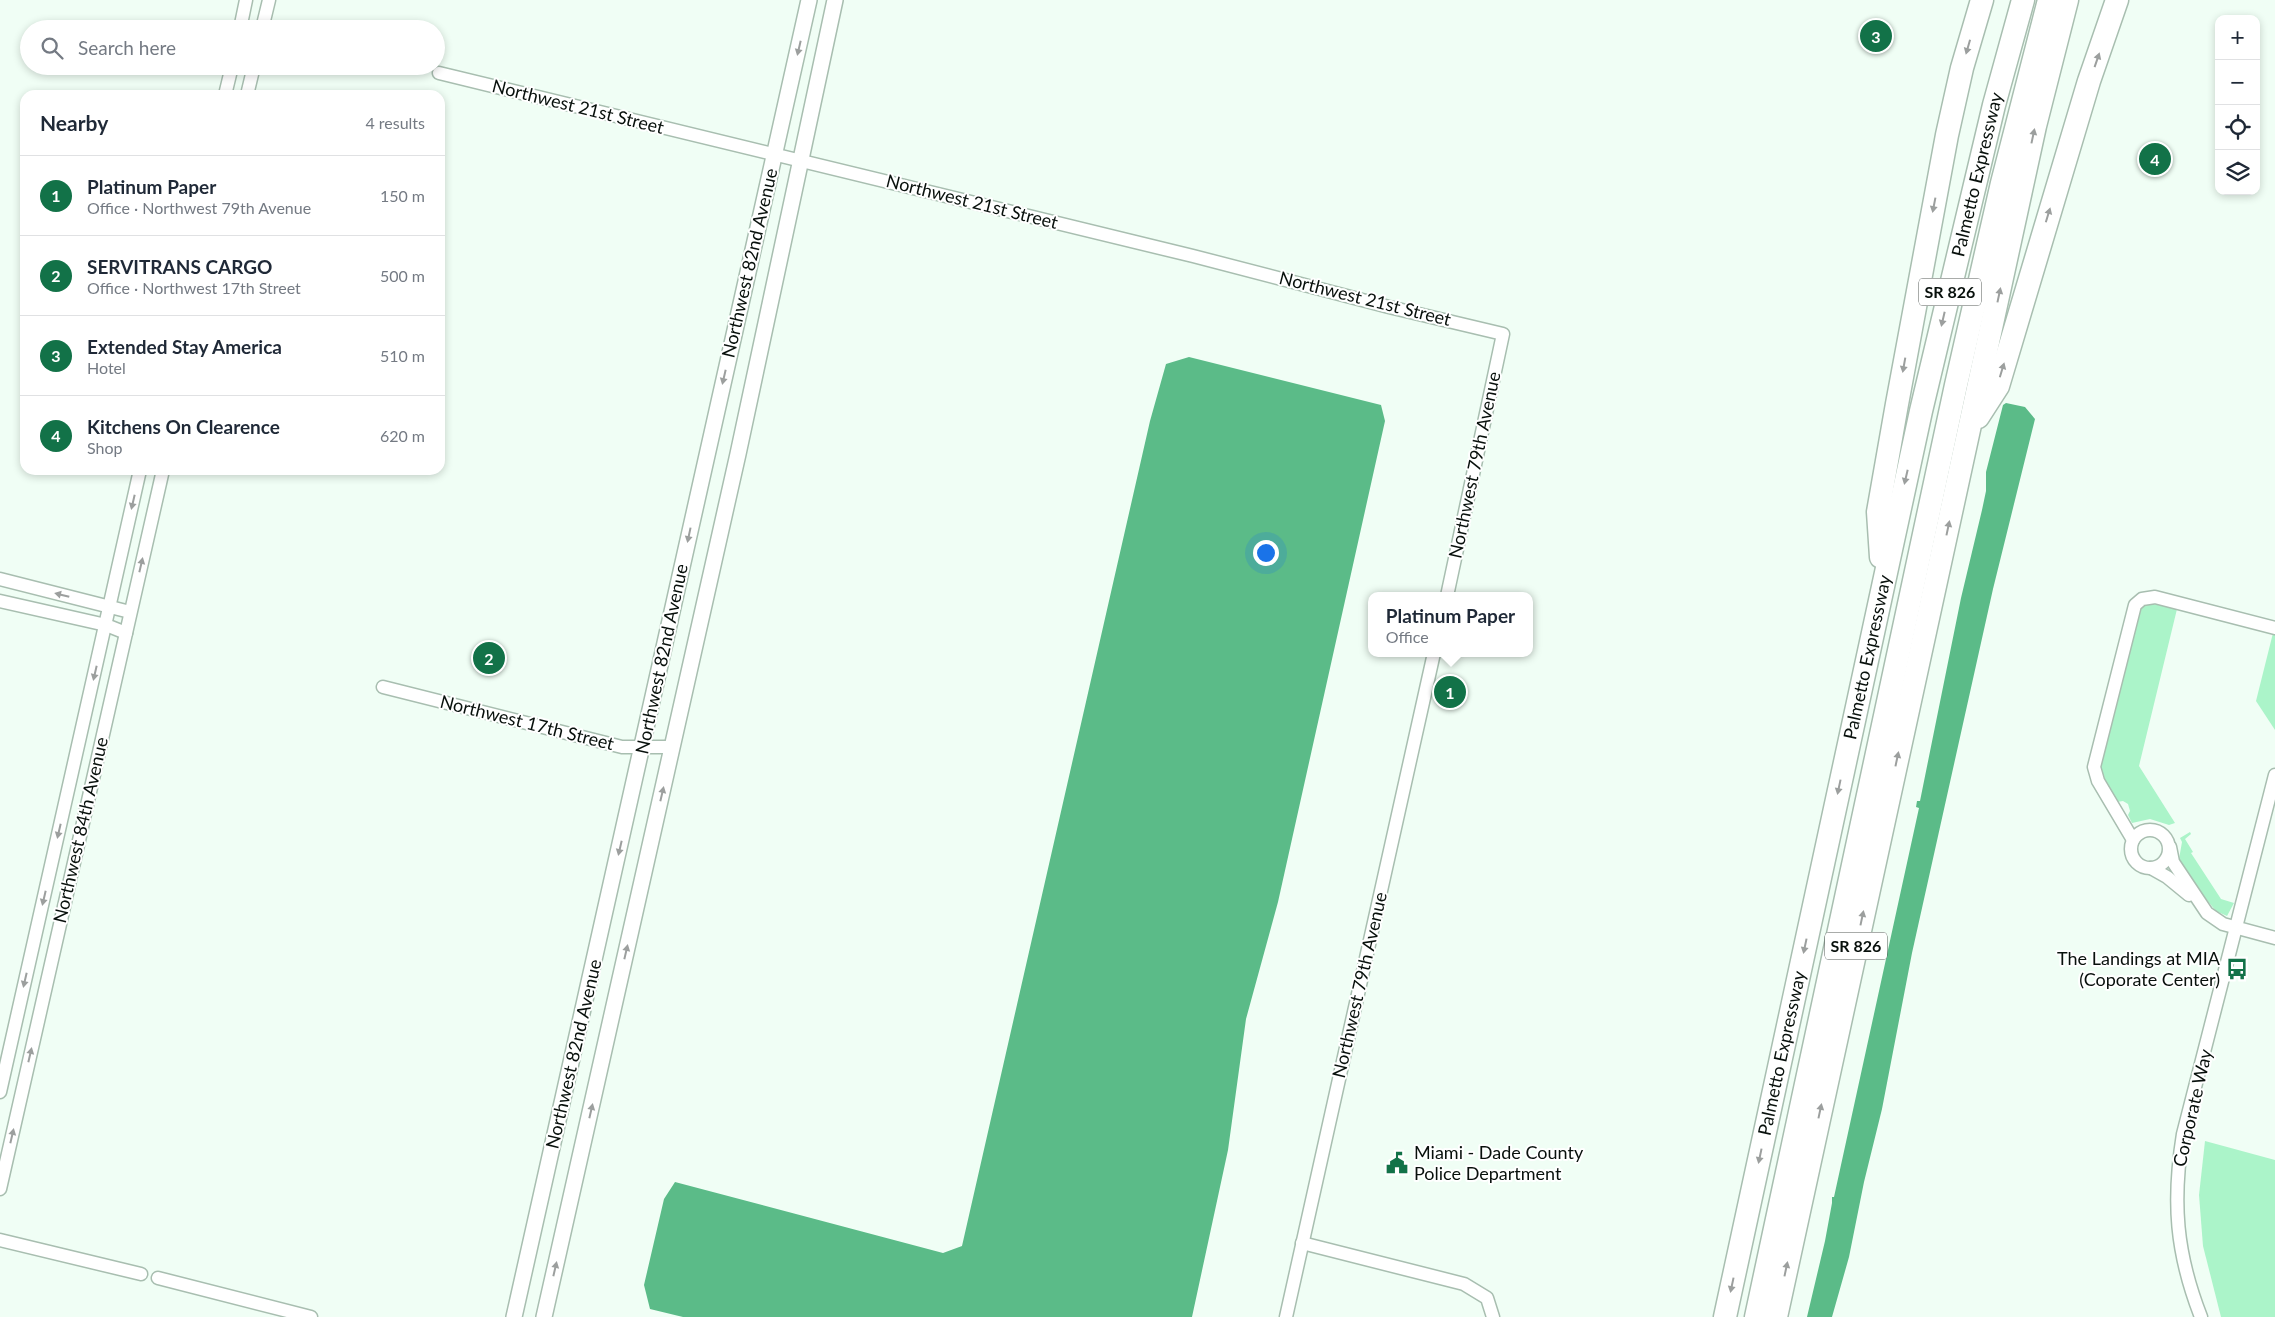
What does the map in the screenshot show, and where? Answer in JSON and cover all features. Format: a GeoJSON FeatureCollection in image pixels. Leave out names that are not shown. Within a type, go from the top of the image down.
{"type":"FeatureCollection","features":[{"type":"Feature","properties":{"kind":"highway"},"geometry":{"type":"LineString","coordinates":[[1882,585],[1878,512],[1947,135],[1962,68],[1982,0]]}},
{"type":"Feature","properties":{"kind":"highway","name":"Palmetto Expressway"},"geometry":{"type":"LineString","coordinates":[[1725,1317],[1882,585],[1994,105],[2023,0]]}},
{"type":"Feature","properties":{"kind":"highway"},"geometry":{"type":"LineString","coordinates":[[1744,1317],[1945,382],[1990,182],[2036,0]]}},
{"type":"Feature","properties":{"kind":"highway"},"geometry":{"type":"LineString","coordinates":[[1756,1317],[1950,413],[2002,183],[2049,0]]}},
{"type":"Feature","properties":{"kind":"highway","name":"SR 826"},"geometry":{"type":"LineString","coordinates":[[1776,1317],[2035,126],[2067,0]]}},
{"type":"Feature","properties":{"kind":"highway"},"geometry":{"type":"LineString","coordinates":[[1970,428],[1998,386],[2089,81],[2117,0]]}},
{"type":"Feature","properties":{"kind":"street"},"geometry":{"type":"LineString","coordinates":[[242,20],[246,0]]}},
{"type":"Feature","properties":{"kind":"street"},"geometry":{"type":"LineString","coordinates":[[264,20],[269,0]]}},
{"type":"Feature","properties":{"kind":"street","name":"Northwest 82nd Avenue"},"geometry":{"type":"LineString","coordinates":[[514,1317],[643,748],[809,0]]}},
{"type":"Feature","properties":{"kind":"street","name":"Northwest 82nd Avenue"},"geometry":{"type":"LineString","coordinates":[[544,1317],[673,747],[802,161],[835,0]]}},
{"type":"Feature","properties":{"kind":"street","name":"Northwest 21st Street"},"geometry":{"type":"LineString","coordinates":[[445,74],[1193,256],[1389,307],[1503,334]]}},
{"type":"Feature","properties":{"kind":"street"},"geometry":{"type":"LineString","coordinates":[[226,90],[230,75]]}},
{"type":"Feature","properties":{"kind":"street"},"geometry":{"type":"LineString","coordinates":[[248,90],[252,75]]}},
{"type":"Feature","properties":{"kind":"street","name":"Northwest 79th Avenue"},"geometry":{"type":"LineString","coordinates":[[1448,592],[1503,334]]}},
{"type":"Feature","properties":{"kind":"street","name":"Northwest 84th Avenue"},"geometry":{"type":"LineString","coordinates":[[0,1092],[139,475]]}},
{"type":"Feature","properties":{"kind":"street","name":"Northwest 84th Avenue"},"geometry":{"type":"LineString","coordinates":[[0,1189],[161,475]]}},
{"type":"Feature","properties":{"kind":"street"},"geometry":{"type":"LineString","coordinates":[[0,580],[130,612]]}},
{"type":"Feature","properties":{"kind":"street"},"geometry":{"type":"LineString","coordinates":[[2133,840],[2098,781],[2094,767],[2135,605],[2142,599],[2154,597],[2275,628]]}},
{"type":"Feature","properties":{"kind":"street"},"geometry":{"type":"LineString","coordinates":[[0,601],[106,625],[126,633]]}},
{"type":"Feature","properties":{"kind":"street","name":"Northwest 79th Avenue"},"geometry":{"type":"LineString","coordinates":[[1286,1317],[1433,657]]}},
{"type":"Feature","properties":{"kind":"street","name":"Northwest 17th Street"},"geometry":{"type":"LineString","coordinates":[[383,687],[622,747],[673,747]]}},
{"type":"Feature","properties":{"kind":"street","name":"Corporate Way"},"geometry":{"type":"LineString","coordinates":[[2201,1317],[2186,1276],[2179,1245],[2176,1207],[2178,1175],[2185,1127],[2275,775]]}},
{"type":"Feature","properties":{"kind":"street"},"geometry":{"type":"LineString","coordinates":[[2201,904],[2168,877],[2151,868],[2139,865],[2134,860],[2131,847],[2133,840],[2143,831],[2156,830],[2167,839],[2173,862],[2201,904],[2214,919],[2237,928],[2275,938]]}},
{"type":"Feature","properties":{"kind":"street"},"geometry":{"type":"LineString","coordinates":[[2151,868],[2165,862],[2170,847]]}},
{"type":"Feature","properties":{"kind":"street"},"geometry":{"type":"LineString","coordinates":[[0,1092],[20,1098]]}},
{"type":"Feature","properties":{"kind":"street"},"geometry":{"type":"LineString","coordinates":[[0,1240],[141,1274]]}},
{"type":"Feature","properties":{"kind":"street"},"geometry":{"type":"LineString","coordinates":[[1302,1243],[1464,1284],[1487,1298],[1493,1317]]}},
{"type":"Feature","properties":{"kind":"street"},"geometry":{"type":"LineString","coordinates":[[158,1278],[311,1317]]}},
{"type":"Feature","properties":{"kind":"shaded area"},"geometry":{"type":"Polygon","coordinates":[[[1189,357],[1381,405],[1385,421],[1278,902],[1246,1019],[1228,1150],[1192,1317],[683,1317],[650,1309],[644,1285],[664,1199],[675,1182],[943,1253],[962,1246],[1150,421],[1166,364],[1189,357]]]}},
{"type":"Feature","properties":{"kind":"shaded area"},"geometry":{"type":"Polygon","coordinates":[[[2006,403],[2025,407],[2035,419],[1993,589],[1912,953],[1882,1109],[1864,1182],[1849,1257],[1832,1317],[1807,1317],[1919,808],[1916,807],[1917,801],[1920,801],[1961,598],[1986,491],[1986,472],[2003,405],[2006,403]]]}},
{"type":"Feature","properties":{"kind":"shaded area"},"geometry":{"type":"Polygon","coordinates":[[[2153,604],[2177,609],[2139,766],[2175,823],[2169,825],[2150,819],[2132,823],[2128,815],[2130,811],[2128,804],[2123,801],[2117,802],[2101,776],[2100,769],[2139,610],[2143,606],[2153,604]]]}},
{"type":"Feature","properties":{"kind":"shaded area"},"geometry":{"type":"Polygon","coordinates":[[[2273,633],[2275,633],[2275,730],[2256,701],[2273,633]]]}},
{"type":"Feature","properties":{"kind":"shaded area"},"geometry":{"type":"Polygon","coordinates":[[[2190,832],[2191,834],[2185,839],[2193,852],[2191,853],[2221,899],[2234,903],[2227,916],[2216,911],[2180,868],[2179,859],[2182,842],[2180,838],[2190,832]]]}},
{"type":"Feature","properties":{"kind":"shaded area"},"geometry":{"type":"Polygon","coordinates":[[[2205,1141],[2275,1160],[2275,1317],[2221,1317],[2203,1246],[2199,1195],[2205,1141]]]}},
{"type":"Feature","properties":{"kind":"place","name":"Extended Stay America"},"geometry":{"type":"Point","coordinates":[1876,36]}},
{"type":"Feature","properties":{"kind":"place","name":"Kitchens On Clearence"},"geometry":{"type":"Point","coordinates":[2155,159]}},
{"type":"Feature","properties":{"kind":"place","name":"SERVITRANS CARGO"},"geometry":{"type":"Point","coordinates":[489,658]}},
{"type":"Feature","properties":{"kind":"place","name":"Platinum Paper"},"geometry":{"type":"Point","coordinates":[1450,692]}},
{"type":"Feature","properties":{"kind":"place","name":"The Landings at MIA (Coporate Center)"},"geometry":{"type":"Point","coordinates":[2237,969]}},
{"type":"Feature","properties":{"kind":"place","name":"Miami - Dade County Police Department"},"geometry":{"type":"Point","coordinates":[1397,1163]}}]}
